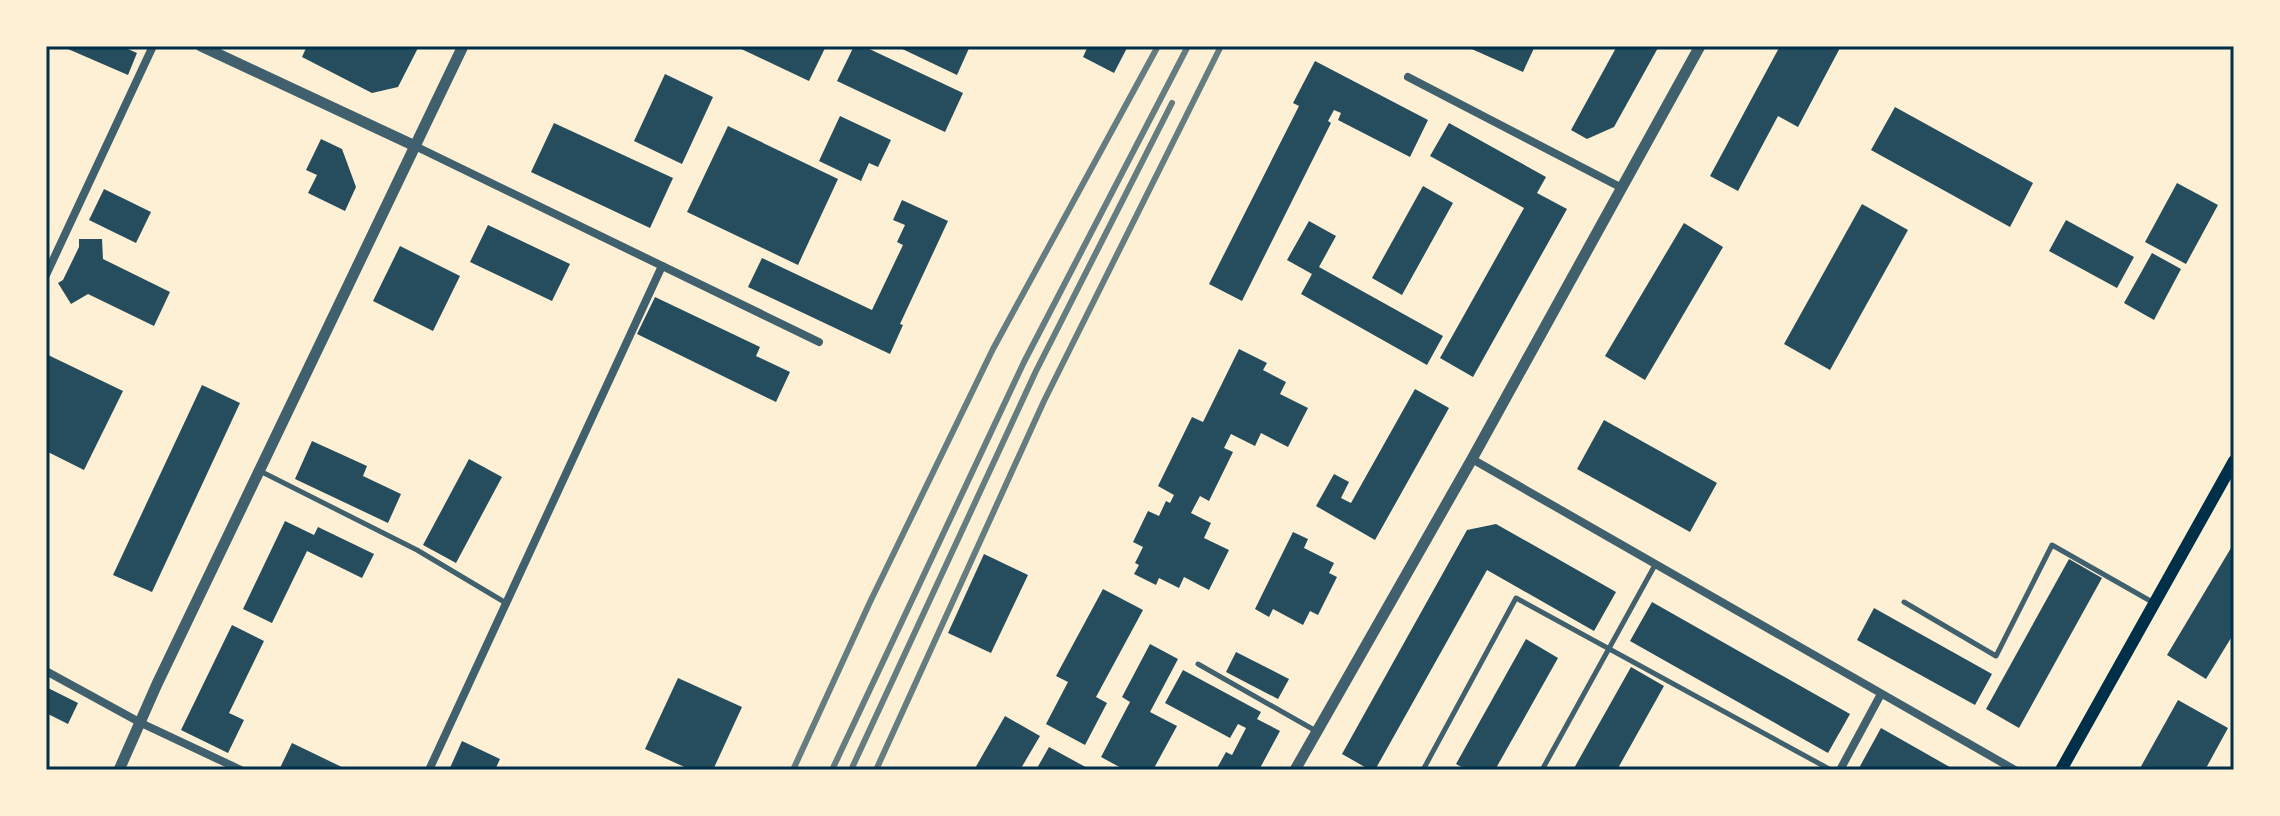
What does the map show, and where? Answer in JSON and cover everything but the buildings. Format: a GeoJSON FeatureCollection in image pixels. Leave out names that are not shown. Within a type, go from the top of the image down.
{"type":"FeatureCollection","features":[{"type":"Feature","properties":{"kind":"main road"},"geometry":{"type":"LineString","coordinates":[[2061,770],[2234,461]]}},
{"type":"Feature","properties":{"kind":"street"},"geometry":{"type":"LineString","coordinates":[[46,275],[153,46]]}},
{"type":"Feature","properties":{"kind":"street"},"geometry":{"type":"LineString","coordinates":[[201,46],[819,342]]}},
{"type":"Feature","properties":{"kind":"street"},"geometry":{"type":"LineString","coordinates":[[119,770],[463,46]]}},
{"type":"Feature","properties":{"kind":"street"},"geometry":{"type":"LineString","coordinates":[[1295,770],[1472,459],[1700,46]]}},
{"type":"Feature","properties":{"kind":"street"},"geometry":{"type":"LineString","coordinates":[[1408,77],[1622,188]]}},
{"type":"Feature","properties":{"kind":"street"},"geometry":{"type":"LineString","coordinates":[[429,770],[662,266]]}},
{"type":"Feature","properties":{"kind":"street"},"geometry":{"type":"LineString","coordinates":[[1472,459],[2015,770]]}},
{"type":"Feature","properties":{"kind":"street"},"geometry":{"type":"LineString","coordinates":[[46,671],[141,723],[241,770]]}},
{"type":"Feature","properties":{"kind":"street"},"geometry":{"type":"LineString","coordinates":[[1840,770],[1881,694]]}},
{"type":"Feature","properties":{"kind":"lane"},"geometry":{"type":"LineString","coordinates":[[259,471],[417,550],[506,603]]}},
{"type":"Feature","properties":{"kind":"lane"},"geometry":{"type":"LineString","coordinates":[[1904,602],[1996,656],[2052,545],[2154,603]]}},
{"type":"Feature","properties":{"kind":"lane"},"geometry":{"type":"LineString","coordinates":[[1542,770],[1655,564]]}},
{"type":"Feature","properties":{"kind":"lane"},"geometry":{"type":"LineString","coordinates":[[1423,770],[1516,598],[1831,770]]}},
{"type":"Feature","properties":{"kind":"lane"},"geometry":{"type":"LineString","coordinates":[[1198,664],[1317,732]]}},
{"type":"Feature","properties":{"kind":"railway"},"geometry":{"type":"LineString","coordinates":[[793,770],[870,602],[993,349],[1158,46]]}},
{"type":"Feature","properties":{"kind":"railway"},"geometry":{"type":"LineString","coordinates":[[832,770],[1024,362],[1188,46]]}},
{"type":"Feature","properties":{"kind":"railway"},"geometry":{"type":"LineString","coordinates":[[876,770],[1044,401],[1221,46]]}},
{"type":"Feature","properties":{"kind":"railway"},"geometry":{"type":"LineString","coordinates":[[851,770],[1036,371],[1172,103]]}}]}
